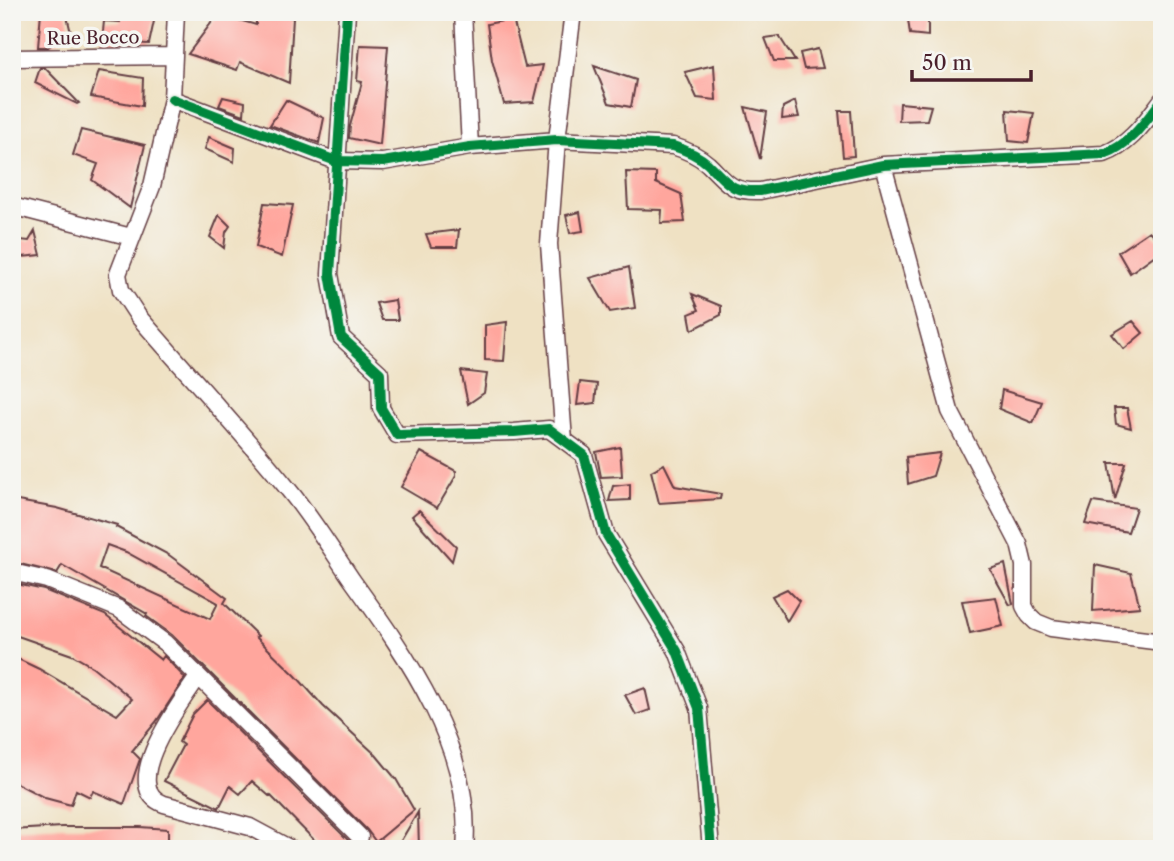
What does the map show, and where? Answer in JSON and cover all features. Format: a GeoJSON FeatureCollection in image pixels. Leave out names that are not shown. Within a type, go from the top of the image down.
{"type":"FeatureCollection","features":[{"type":"Feature","properties":{"kind":"street"},"geometry":{"type":"LineString","coordinates":[[176,12],[172,99],[152,186],[120,265],[118,283],[138,316],[289,490],[414,670],[442,723],[461,786],[467,830],[465,849]]}},
{"type":"Feature","properties":{"kind":"street"},"geometry":{"type":"LineString","coordinates":[[347,12],[330,274],[341,337],[380,373],[381,408],[397,435],[549,429],[584,455],[606,534],[677,651],[699,708],[711,849]]}},
{"type":"Feature","properties":{"kind":"street"},"geometry":{"type":"LineString","coordinates":[[463,12],[470,147]]}},
{"type":"Feature","properties":{"kind":"street"},"geometry":{"type":"LineString","coordinates":[[565,440],[549,244],[557,140],[573,12]]}},
{"type":"Feature","properties":{"kind":"street","name":"Rue Bocco"},"geometry":{"type":"LineString","coordinates":[[12,58],[173,56]]}},
{"type":"Feature","properties":{"kind":"street"},"geometry":{"type":"LineString","coordinates":[[172,99],[336,160],[383,162],[470,147],[557,140],[673,146],[691,152],[707,163],[729,186],[742,192],[760,191],[883,165],[1104,154],[1119,149],[1162,100]]}},
{"type":"Feature","properties":{"kind":"street"},"geometry":{"type":"LineString","coordinates":[[883,165],[950,411],[1019,544],[1024,565],[1024,606],[1028,615],[1051,628],[1162,642]]}},
{"type":"Feature","properties":{"kind":"street"},"geometry":{"type":"LineString","coordinates":[[12,205],[131,237]]}},
{"type":"Feature","properties":{"kind":"street"},"geometry":{"type":"LineString","coordinates":[[12,572],[47,580],[119,608],[165,643],[360,837]]}},
{"type":"Feature","properties":{"kind":"street"},"geometry":{"type":"LineString","coordinates":[[198,677],[161,733],[146,773],[148,793],[164,804],[250,827],[290,849]]}},
{"type":"Feature","properties":{"kind":"building"},"geometry":{"type":"Polygon","coordinates":[[[41,12],[66,12],[71,33],[48,47],[38,47],[41,12]]]}},
{"type":"Feature","properties":{"kind":"building"},"geometry":{"type":"Polygon","coordinates":[[[121,12],[156,12],[149,44],[102,42],[104,21],[120,22],[121,12]]]}},
{"type":"Feature","properties":{"kind":"building"},"geometry":{"type":"Polygon","coordinates":[[[256,12],[276,12],[293,18],[289,83],[240,62],[237,70],[188,54],[218,14],[256,25],[256,12]]]}},
{"type":"Feature","properties":{"kind":"building"},"geometry":{"type":"Polygon","coordinates":[[[907,12],[928,12],[928,36],[910,34],[907,12]]]}},
{"type":"Feature","properties":{"kind":"building"},"geometry":{"type":"Polygon","coordinates":[[[513,19],[525,67],[543,65],[534,102],[504,104],[492,60],[487,24],[513,19]]]}},
{"type":"Feature","properties":{"kind":"building"},"geometry":{"type":"Polygon","coordinates":[[[779,36],[795,61],[774,61],[765,38],[779,36]]]}},
{"type":"Feature","properties":{"kind":"building"},"geometry":{"type":"Polygon","coordinates":[[[360,45],[388,46],[380,145],[349,138],[362,82],[357,81],[360,45]]]}},
{"type":"Feature","properties":{"kind":"building"},"geometry":{"type":"Polygon","coordinates":[[[818,49],[823,68],[804,69],[800,53],[818,49]]]}},
{"type":"Feature","properties":{"kind":"building"},"geometry":{"type":"Polygon","coordinates":[[[714,65],[716,100],[697,98],[685,72],[714,65]]]}},
{"type":"Feature","properties":{"kind":"building"},"geometry":{"type":"Polygon","coordinates":[[[594,66],[636,80],[631,107],[609,103],[594,66]]]}},
{"type":"Feature","properties":{"kind":"building"},"geometry":{"type":"Polygon","coordinates":[[[40,68],[45,68],[79,103],[35,83],[40,68]]]}},
{"type":"Feature","properties":{"kind":"building"},"geometry":{"type":"Polygon","coordinates":[[[99,71],[143,78],[142,106],[91,97],[99,71]]]}},
{"type":"Feature","properties":{"kind":"building"},"geometry":{"type":"Polygon","coordinates":[[[223,97],[245,102],[244,115],[219,106],[223,97]]]}},
{"type":"Feature","properties":{"kind":"building"},"geometry":{"type":"Polygon","coordinates":[[[286,100],[324,118],[319,143],[270,125],[286,100]]]}},
{"type":"Feature","properties":{"kind":"building"},"geometry":{"type":"Polygon","coordinates":[[[795,101],[799,117],[782,119],[783,107],[795,101]]]}},
{"type":"Feature","properties":{"kind":"building"},"geometry":{"type":"Polygon","coordinates":[[[900,103],[931,106],[927,120],[899,121],[900,103]]]}},
{"type":"Feature","properties":{"kind":"building"},"geometry":{"type":"Polygon","coordinates":[[[745,107],[767,112],[760,159],[745,107]]]}},
{"type":"Feature","properties":{"kind":"building"},"geometry":{"type":"Polygon","coordinates":[[[1007,110],[1034,113],[1028,143],[1009,141],[1007,110]]]}},
{"type":"Feature","properties":{"kind":"building"},"geometry":{"type":"Polygon","coordinates":[[[839,111],[851,111],[854,156],[843,157],[839,111]]]}},
{"type":"Feature","properties":{"kind":"building"},"geometry":{"type":"Polygon","coordinates":[[[81,130],[145,145],[130,208],[92,180],[98,164],[73,155],[81,130]]]}},
{"type":"Feature","properties":{"kind":"building"},"geometry":{"type":"Polygon","coordinates":[[[209,137],[235,148],[234,162],[205,149],[209,137]]]}},
{"type":"Feature","properties":{"kind":"building"},"geometry":{"type":"Polygon","coordinates":[[[626,172],[656,173],[656,183],[681,194],[685,222],[661,223],[662,210],[628,209],[626,172]]]}},
{"type":"Feature","properties":{"kind":"building"},"geometry":{"type":"Polygon","coordinates":[[[264,203],[293,205],[282,257],[256,247],[264,203]]]}},
{"type":"Feature","properties":{"kind":"building"},"geometry":{"type":"Polygon","coordinates":[[[580,212],[583,231],[570,233],[566,215],[580,212]]]}},
{"type":"Feature","properties":{"kind":"building"},"geometry":{"type":"Polygon","coordinates":[[[219,215],[230,226],[226,232],[224,248],[210,237],[219,215]]]}},
{"type":"Feature","properties":{"kind":"building"},"geometry":{"type":"Polygon","coordinates":[[[459,230],[457,247],[431,247],[426,234],[459,230]]]}},
{"type":"Feature","properties":{"kind":"building"},"geometry":{"type":"Polygon","coordinates":[[[35,231],[41,255],[12,258],[12,239],[29,241],[35,231]]]}},
{"type":"Feature","properties":{"kind":"building"},"geometry":{"type":"Polygon","coordinates":[[[1149,231],[1162,244],[1162,250],[1130,273],[1118,252],[1149,231]]]}},
{"type":"Feature","properties":{"kind":"building"},"geometry":{"type":"Polygon","coordinates":[[[629,267],[635,308],[610,312],[590,278],[629,267]]]}},
{"type":"Feature","properties":{"kind":"building"},"geometry":{"type":"Polygon","coordinates":[[[692,294],[721,306],[721,315],[692,330],[689,314],[699,310],[692,294]]]}},
{"type":"Feature","properties":{"kind":"building"},"geometry":{"type":"Polygon","coordinates":[[[395,300],[398,320],[382,320],[376,303],[395,300]]]}},
{"type":"Feature","properties":{"kind":"building"},"geometry":{"type":"Polygon","coordinates":[[[1133,321],[1143,333],[1124,349],[1112,334],[1133,321]]]}},
{"type":"Feature","properties":{"kind":"building"},"geometry":{"type":"Polygon","coordinates":[[[507,322],[504,361],[485,360],[485,325],[507,322]]]}},
{"type":"Feature","properties":{"kind":"building"},"geometry":{"type":"Polygon","coordinates":[[[461,371],[487,374],[484,393],[468,404],[461,371]]]}},
{"type":"Feature","properties":{"kind":"building"},"geometry":{"type":"Polygon","coordinates":[[[580,382],[597,384],[595,403],[577,405],[580,382]]]}},
{"type":"Feature","properties":{"kind":"building"},"geometry":{"type":"Polygon","coordinates":[[[1002,390],[1042,402],[1033,423],[999,409],[1002,390]]]}},
{"type":"Feature","properties":{"kind":"building"},"geometry":{"type":"Polygon","coordinates":[[[1114,408],[1127,408],[1131,428],[1116,424],[1114,408]]]}},
{"type":"Feature","properties":{"kind":"building"},"geometry":{"type":"Polygon","coordinates":[[[620,447],[622,476],[601,477],[596,452],[620,447]]]}},
{"type":"Feature","properties":{"kind":"building"},"geometry":{"type":"Polygon","coordinates":[[[421,452],[456,471],[456,476],[437,508],[401,487],[421,452]]]}},
{"type":"Feature","properties":{"kind":"building"},"geometry":{"type":"Polygon","coordinates":[[[940,453],[933,476],[908,484],[906,457],[940,453]]]}},
{"type":"Feature","properties":{"kind":"building"},"geometry":{"type":"Polygon","coordinates":[[[1109,463],[1126,463],[1115,500],[1109,463]]]}},
{"type":"Feature","properties":{"kind":"building"},"geometry":{"type":"Polygon","coordinates":[[[664,464],[675,486],[721,494],[720,499],[659,503],[651,471],[664,464]]]}},
{"type":"Feature","properties":{"kind":"building"},"geometry":{"type":"Polygon","coordinates":[[[630,484],[630,500],[609,501],[613,486],[630,484]]]}},
{"type":"Feature","properties":{"kind":"building"},"geometry":{"type":"Polygon","coordinates":[[[12,500],[57,508],[117,525],[116,527],[169,555],[227,598],[224,603],[258,636],[256,637],[323,706],[376,755],[396,779],[414,810],[376,842],[172,635],[146,616],[147,614],[62,565],[57,573],[12,562],[12,500]],[[107,545],[99,568],[210,619],[218,603],[126,552],[107,545]]]}},
{"type":"Feature","properties":{"kind":"building"},"geometry":{"type":"Polygon","coordinates":[[[1093,502],[1136,508],[1128,532],[1085,524],[1093,502]]]}},
{"type":"Feature","properties":{"kind":"building"},"geometry":{"type":"Polygon","coordinates":[[[419,510],[456,546],[452,561],[412,516],[419,510]]]}},
{"type":"Feature","properties":{"kind":"building"},"geometry":{"type":"Polygon","coordinates":[[[1005,564],[1013,604],[1010,605],[990,569],[1005,564]]]}},
{"type":"Feature","properties":{"kind":"building"},"geometry":{"type":"Polygon","coordinates":[[[1095,565],[1131,573],[1140,607],[1093,611],[1095,565]]]}},
{"type":"Feature","properties":{"kind":"building"},"geometry":{"type":"Polygon","coordinates":[[[12,583],[44,590],[105,615],[161,660],[164,656],[185,678],[156,722],[132,751],[140,759],[124,804],[93,791],[90,797],[76,790],[71,805],[45,798],[12,781],[12,656],[117,715],[132,699],[93,667],[72,655],[12,634],[12,583]]]}},
{"type":"Feature","properties":{"kind":"building"},"geometry":{"type":"Polygon","coordinates":[[[787,589],[799,601],[787,621],[772,596],[787,589]]]}},
{"type":"Feature","properties":{"kind":"building"},"geometry":{"type":"Polygon","coordinates":[[[996,597],[1003,626],[970,633],[962,601],[996,597]]]}},
{"type":"Feature","properties":{"kind":"building"},"geometry":{"type":"Polygon","coordinates":[[[645,688],[650,710],[636,715],[625,695],[645,688]]]}},
{"type":"Feature","properties":{"kind":"building"},"geometry":{"type":"Polygon","coordinates":[[[207,700],[352,844],[348,849],[323,849],[270,795],[252,781],[240,794],[230,786],[219,808],[164,781],[183,745],[179,742],[193,714],[207,700]]]}},
{"type":"Feature","properties":{"kind":"building"},"geometry":{"type":"Polygon","coordinates":[[[418,812],[419,849],[396,849],[418,812]]]}},
{"type":"Feature","properties":{"kind":"building"},"geometry":{"type":"Polygon","coordinates":[[[62,827],[168,829],[168,847],[12,849],[12,830],[62,827]]]}},
{"type":"Feature","properties":{"kind":"cycle path"},"geometry":{"type":"LineString","coordinates":[[347,12],[330,274],[341,337],[380,373],[381,408],[397,435],[549,429],[584,455],[606,534],[677,651],[699,708],[711,849]]}},
{"type":"Feature","properties":{"kind":"cycle path"},"geometry":{"type":"LineString","coordinates":[[172,99],[336,161],[383,162],[470,147],[557,140],[673,146],[700,158],[736,188],[750,191],[883,165],[1104,154],[1129,139],[1162,100]]}}]}
